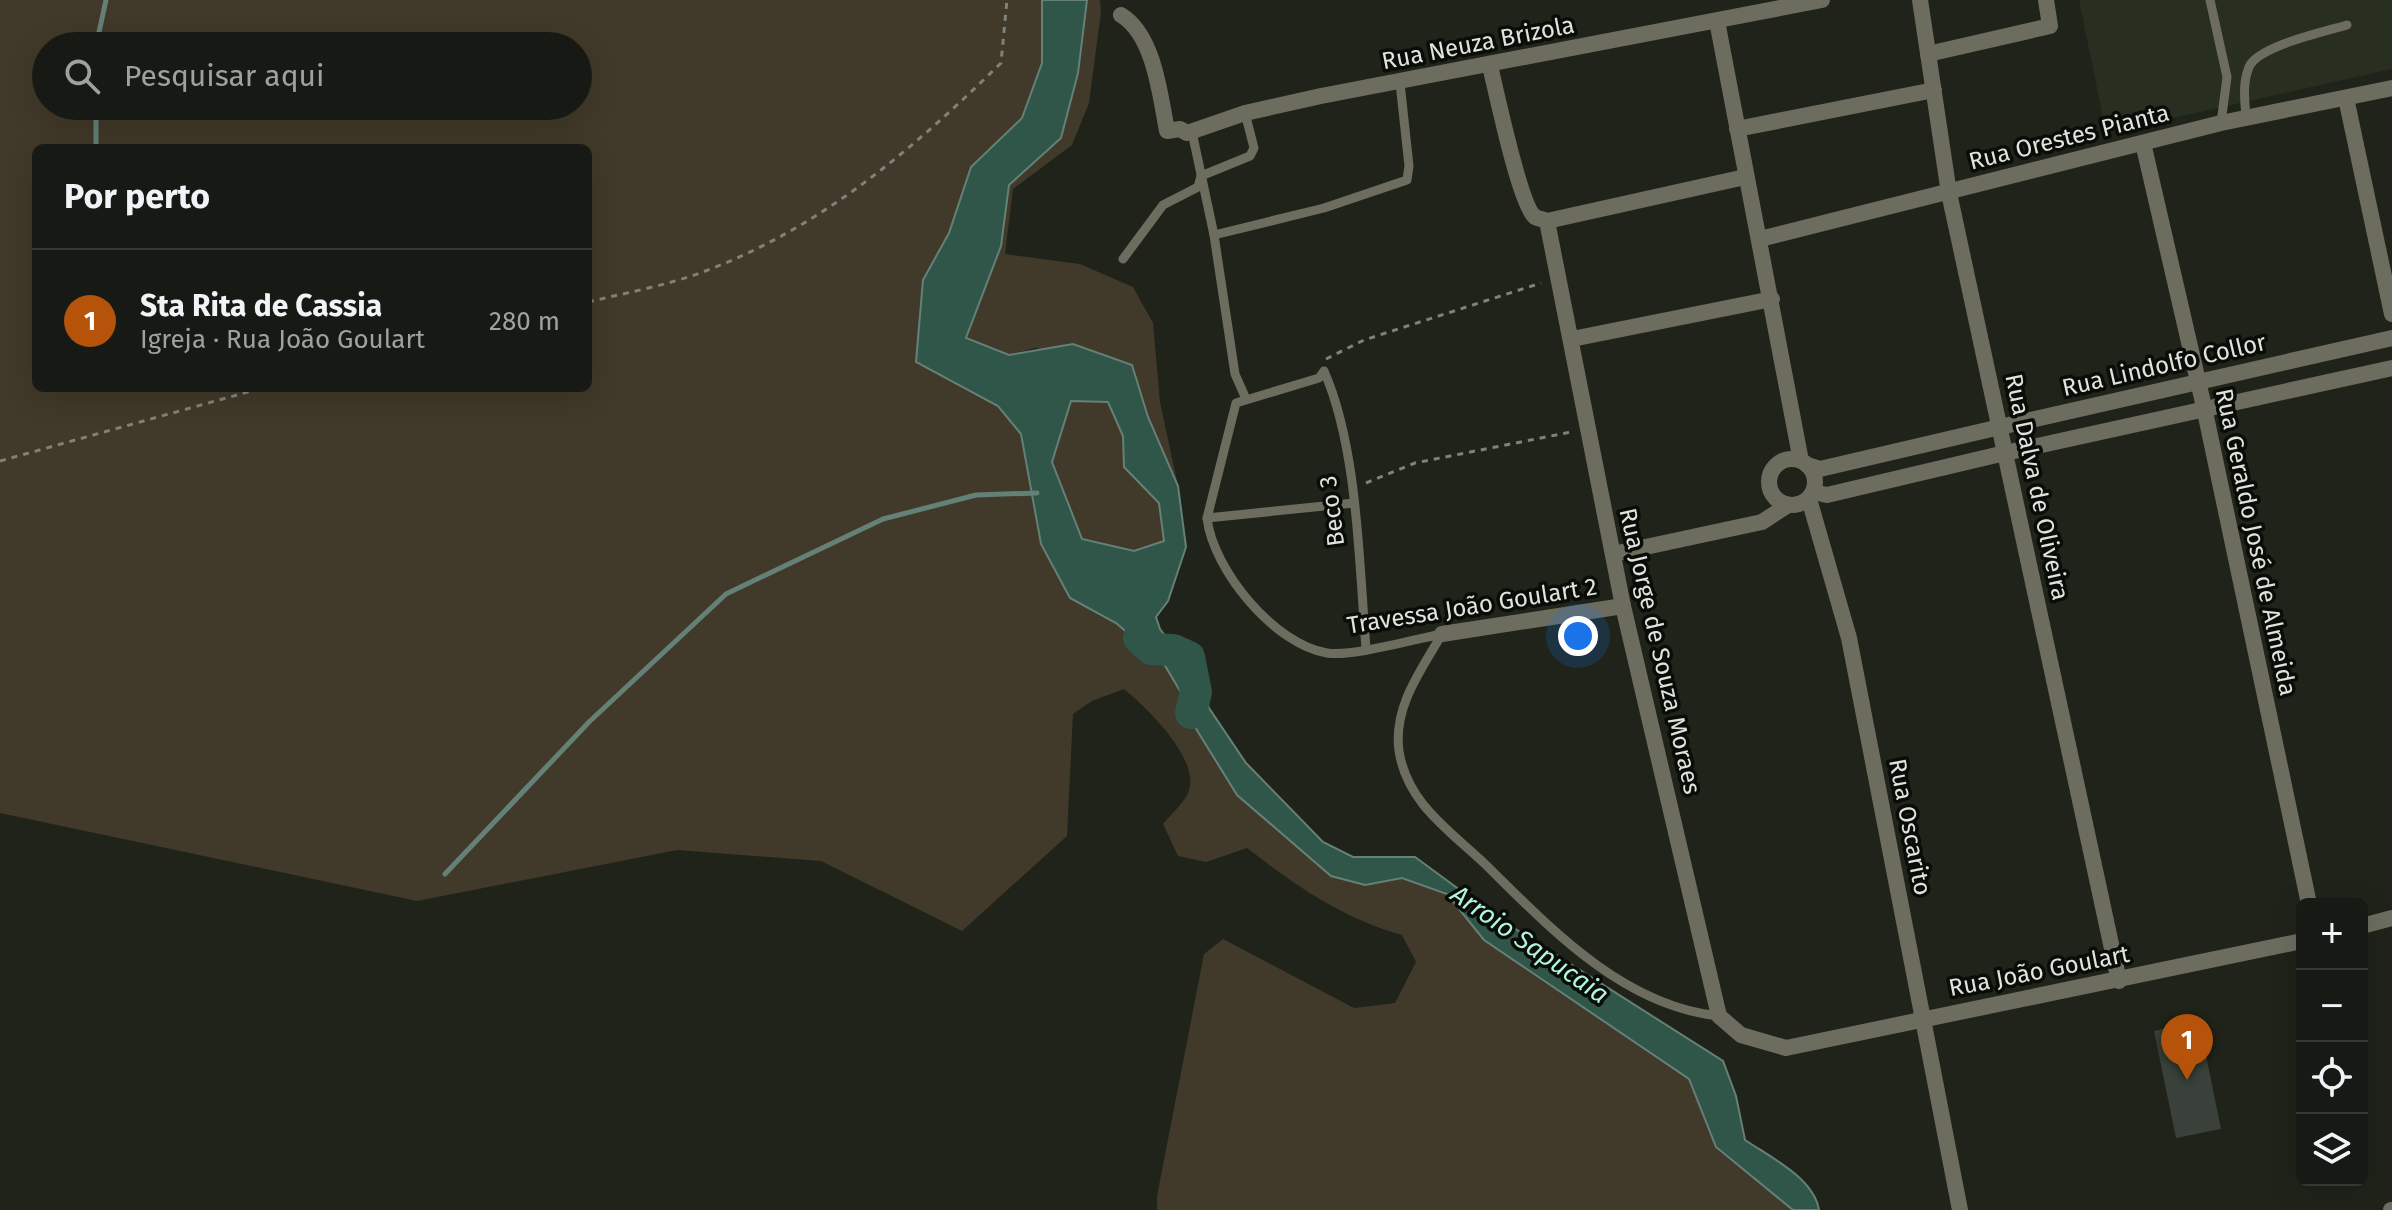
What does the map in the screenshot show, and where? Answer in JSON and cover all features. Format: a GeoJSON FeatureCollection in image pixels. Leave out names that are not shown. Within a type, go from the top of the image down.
{"type":"FeatureCollection","features":[{"type":"Feature","properties":{"kind":"street","name":"Rua Neuza Brizola"},"geometry":{"type":"LineString","coordinates":[[1192,132],[1245,113],[1822,0]]}},
{"type":"Feature","properties":{"kind":"street","name":"Rua Dalva de Oliveira"},"geometry":{"type":"LineString","coordinates":[[1920,0],[1949,193],[2119,981]]}},
{"type":"Feature","properties":{"kind":"street"},"geometry":{"type":"LineString","coordinates":[[1928,54],[2050,26],[2046,0]]}},
{"type":"Feature","properties":{"kind":"street"},"geometry":{"type":"LineString","coordinates":[[1121,15],[1135,24],[1145,45],[1167,131],[1180,129],[1192,132]]}},
{"type":"Feature","properties":{"kind":"street"},"geometry":{"type":"LineString","coordinates":[[1613,554],[1762,522],[1788,505],[1811,496],[1815,478],[1804,463],[1745,177],[1717,21]]}},
{"type":"Feature","properties":{"kind":"street"},"geometry":{"type":"LineString","coordinates":[[1490,66],[1528,209],[1535,218],[1547,221],[1745,177]]}},
{"type":"Feature","properties":{"kind":"street","name":"Rua Orestes Pianta"},"geometry":{"type":"LineString","coordinates":[[1760,239],[2221,123],[2392,88]]}},
{"type":"Feature","properties":{"kind":"street"},"geometry":{"type":"LineString","coordinates":[[1737,129],[1934,90]]}},
{"type":"Feature","properties":{"kind":"street"},"geometry":{"type":"LineString","coordinates":[[2346,98],[2392,314]]}},
{"type":"Feature","properties":{"kind":"street","name":"Rua Geraldo José de Almeida"},"geometry":{"type":"LineString","coordinates":[[2143,143],[2204,407],[2308,898]]}},
{"type":"Feature","properties":{"kind":"street","name":"Rua Jorge de Souza Moraes"},"geometry":{"type":"LineString","coordinates":[[1547,221],[1623,606],[1719,1016]]}},
{"type":"Feature","properties":{"kind":"street"},"geometry":{"type":"LineString","coordinates":[[1572,339],[1772,299]]}},
{"type":"Feature","properties":{"kind":"street","name":"Rua Lindolfo Collor"},"geometry":{"type":"LineString","coordinates":[[1804,463],[1820,469],[2392,338]]}},
{"type":"Feature","properties":{"kind":"street","name":"Rua Lindolfo Collor"},"geometry":{"type":"LineString","coordinates":[[1811,496],[1827,495],[2204,407],[2392,368]]}},
{"type":"Feature","properties":{"kind":"street"},"geometry":{"type":"LineString","coordinates":[[1788,505],[1775,497],[1770,476],[1786,460],[1804,463]]}},
{"type":"Feature","properties":{"kind":"street","name":"Rua Oscarito"},"geometry":{"type":"LineString","coordinates":[[1811,496],[1849,638],[1960,1210]]}},
{"type":"Feature","properties":{"kind":"street","name":"Travessa João Goulart 2"},"geometry":{"type":"LineString","coordinates":[[1442,634],[1623,606]]}},
{"type":"Feature","properties":{"kind":"street"},"geometry":{"type":"LineString","coordinates":[[2368,924],[2392,918]]}},
{"type":"Feature","properties":{"kind":"street","name":"Rua João Goulart"},"geometry":{"type":"LineString","coordinates":[[1719,1016],[1741,1035],[1786,1048],[2296,942]]}},
{"type":"Feature","properties":{"kind":"lane"},"geometry":{"type":"LineString","coordinates":[[2210,0],[2227,77],[2221,123]]}},
{"type":"Feature","properties":{"kind":"lane"},"geometry":{"type":"LineString","coordinates":[[2246,118],[2244,85],[2250,63],[2270,49],[2347,25]]}},
{"type":"Feature","properties":{"kind":"lane"},"geometry":{"type":"LineString","coordinates":[[1214,235],[1324,208],[1407,180],[1409,166],[1400,83]]}},
{"type":"Feature","properties":{"kind":"lane"},"geometry":{"type":"LineString","coordinates":[[1201,176],[1250,156],[1254,148],[1245,113]]}},
{"type":"Feature","properties":{"kind":"lane"},"geometry":{"type":"LineString","coordinates":[[1192,132],[1214,235],[1235,374],[1246,399]]}},
{"type":"Feature","properties":{"kind":"lane"},"geometry":{"type":"LineString","coordinates":[[1123,259],[1163,205],[1198,187],[1201,176]]}},
{"type":"Feature","properties":{"kind":"lane"},"geometry":{"type":"LineString","coordinates":[[1324,371],[1319,378],[1236,403],[1207,518],[1354,503]]}},
{"type":"Feature","properties":{"kind":"lane","name":"Beco 3"},"geometry":{"type":"LineString","coordinates":[[1324,371],[1340,426],[1354,503],[1366,648]]}},
{"type":"Feature","properties":{"kind":"lane","name":"Travessa João Goulart 2"},"geometry":{"type":"LineString","coordinates":[[1207,518],[1209,536],[1222,564],[1253,607],[1308,647],[1329,654],[1442,634]]}},
{"type":"Feature","properties":{"kind":"lane"},"geometry":{"type":"LineString","coordinates":[[1442,634],[1398,719],[1399,750],[1405,778],[1420,803],[1529,912],[1565,941],[1652,997],[1685,1013],[1719,1016]]}},
{"type":"Feature","properties":{"kind":"path"},"geometry":{"type":"LineString","coordinates":[[592,301],[700,273],[827,212],[901,155],[1001,63],[1007,0]]}},
{"type":"Feature","properties":{"kind":"path"},"geometry":{"type":"LineString","coordinates":[[1324,371],[1322,361],[1364,340],[1560,277]]}},
{"type":"Feature","properties":{"kind":"path"},"geometry":{"type":"LineString","coordinates":[[0,461],[248,392]]}},
{"type":"Feature","properties":{"kind":"path"},"geometry":{"type":"LineString","coordinates":[[1351,489],[1415,463],[1586,429]]}},
{"type":"Feature","properties":{"kind":"shaded area"},"geometry":{"type":"Polygon","coordinates":[[[0,0],[1042,0],[1042,63],[1022,118],[971,167],[949,233],[923,280],[916,362],[998,406],[1021,434],[1041,544],[1070,597],[1116,623],[1164,664],[1183,696],[1190,719],[1237,795],[1365,885],[1402,878],[1447,894],[1484,940],[1689,1079],[1716,1147],[1793,1210],[1157,1210],[1157,1196],[1204,954],[1223,939],[1354,1008],[1395,1003],[1416,962],[1402,935],[1359,920],[1320,899],[1247,848],[1206,862],[1178,856],[1163,824],[1187,795],[1190,782],[1188,767],[1181,752],[1158,722],[1124,689],[1092,701],[1073,714],[1067,836],[962,931],[821,861],[677,850],[417,901],[0,813],[0,0]]]}},
{"type":"Feature","properties":{"kind":"shaded area"},"geometry":{"type":"Polygon","coordinates":[[[1087,0],[1100,0],[1101,12],[1089,103],[1072,145],[1013,189],[1005,254],[1080,264],[1133,287],[1153,323],[1160,402],[1178,486],[1147,417],[1132,365],[1035,348],[1009,355],[966,338],[1001,246],[1009,184],[1061,138],[1087,0]]]}},
{"type":"Feature","properties":{"kind":"shaded area"},"geometry":{"type":"Polygon","coordinates":[[[2079,0],[2392,0],[2392,69],[2106,133],[2079,0]]]}},
{"type":"Feature","properties":{"kind":"shaded area"},"geometry":{"type":"Polygon","coordinates":[[[1071,401],[1108,402],[1123,436],[1124,467],[1159,503],[1164,541],[1134,551],[1082,539],[1052,462],[1071,401]]]}},
{"type":"Feature","properties":{"kind":"water"},"geometry":{"type":"Polygon","coordinates":[[[1042,0],[1087,0],[1078,73],[1061,138],[1009,185],[1001,246],[966,338],[1009,355],[1073,344],[1132,365],[1148,417],[1178,486],[1186,547],[1168,601],[1156,617],[1160,629],[1202,684],[1209,708],[1246,763],[1323,842],[1353,857],[1415,857],[1498,918],[1723,1061],[1736,1096],[1745,1140],[1800,1178],[1809,1188],[1819,1210],[1793,1210],[1716,1147],[1689,1079],[1484,940],[1447,894],[1402,878],[1365,885],[1331,876],[1237,795],[1190,719],[1183,696],[1164,664],[1116,623],[1070,598],[1041,544],[1021,434],[998,406],[916,362],[923,280],[949,233],[971,167],[1022,118],[1042,63],[1042,0]],[[1071,401],[1052,462],[1082,539],[1134,551],[1164,541],[1159,503],[1124,467],[1123,436],[1108,402],[1071,401]]]}},
{"type":"Feature","properties":{"kind":"building"},"geometry":{"type":"Polygon","coordinates":[[[2199,1021],[2221,1129],[2176,1138],[2154,1031],[2199,1021]]]}},
{"type":"Feature","properties":{"kind":"waterway"},"geometry":{"type":"LineString","coordinates":[[99,32],[106,0]]}},
{"type":"Feature","properties":{"kind":"waterway"},"geometry":{"type":"LineString","coordinates":[[96,120],[96,144]]}},
{"type":"Feature","properties":{"kind":"waterway"},"geometry":{"type":"LineString","coordinates":[[445,874],[589,722],[726,594],[883,519],[976,495],[1037,493]]}},
{"type":"Feature","properties":{"kind":"waterway","name":"Arroio Sapucaia"},"geometry":{"type":"LineString","coordinates":[[1139,638],[1151,649],[1173,650],[1189,657],[1196,692],[1191,713]]}},
{"type":"Feature","properties":{"kind":"place","name":"Sta Rita de Cassia"},"geometry":{"type":"Point","coordinates":[2187,1080]}}]}
